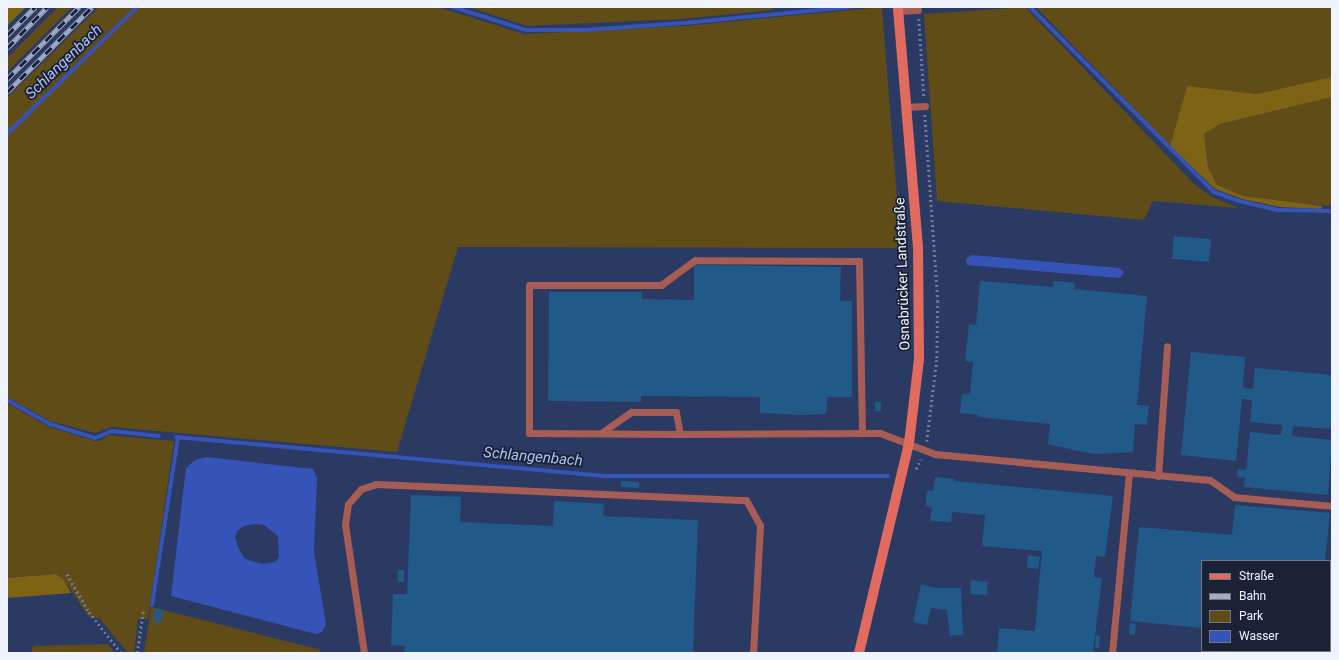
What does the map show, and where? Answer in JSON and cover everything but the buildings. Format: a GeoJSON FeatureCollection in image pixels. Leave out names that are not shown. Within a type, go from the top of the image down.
{"type":"FeatureCollection","features":[{"type":"Feature","properties":{"kind":"street","name":"Osnabrücker Landstraße"},"geometry":{"type":"LineString","coordinates":[[859,653],[909,443],[919,359],[920,301],[898,9]]}},
{"type":"Feature","properties":{"kind":"lane"},"geometry":{"type":"LineString","coordinates":[[898,9],[918,10]]}},
{"type":"Feature","properties":{"kind":"lane"},"geometry":{"type":"LineString","coordinates":[[906,107],[925,106]]}},
{"type":"Feature","properties":{"kind":"lane"},"geometry":{"type":"LineString","coordinates":[[862,433],[859,261],[695,260],[661,285],[529,285],[529,433],[680,434],[880,433],[935,454],[1210,480],[1234,497],[1332,506]]}},
{"type":"Feature","properties":{"kind":"lane"},"geometry":{"type":"LineString","coordinates":[[1158,476],[1167,346]]}},
{"type":"Feature","properties":{"kind":"lane"},"geometry":{"type":"LineString","coordinates":[[600,433],[631,412],[676,412],[680,434]]}},
{"type":"Feature","properties":{"kind":"lane"},"geometry":{"type":"LineString","coordinates":[[1112,653],[1129,473]]}},
{"type":"Feature","properties":{"kind":"lane"},"geometry":{"type":"LineString","coordinates":[[364,653],[345,525],[348,504],[361,489],[376,484],[746,500],[760,525],[753,653]]}},
{"type":"Feature","properties":{"kind":"path"},"geometry":{"type":"LineString","coordinates":[[67,574],[90,612],[121,653]]}},
{"type":"Feature","properties":{"kind":"path"},"geometry":{"type":"LineString","coordinates":[[138,653],[143,611]]}},
{"type":"Feature","properties":{"kind":"green space"},"geometry":{"type":"Polygon","coordinates":[[[58,7],[72,7],[7,72],[7,58],[58,7]]]}},
{"type":"Feature","properties":{"kind":"green space"},"geometry":{"type":"Polygon","coordinates":[[[99,7],[438,7],[524,34],[684,26],[882,7],[901,248],[458,247],[397,452],[111,427],[95,433],[50,421],[7,397],[7,98],[99,7]]]}},
{"type":"Feature","properties":{"kind":"green space"},"geometry":{"type":"Polygon","coordinates":[[[467,7],[771,7],[773,10],[681,19],[527,26],[467,7]]]}},
{"type":"Feature","properties":{"kind":"green space"},"geometry":{"type":"Polygon","coordinates":[[[1025,7],[1194,184],[1212,197],[1239,208],[1153,201],[1144,220],[937,201],[924,14],[1025,7]]]}},
{"type":"Feature","properties":{"kind":"green space"},"geometry":{"type":"Polygon","coordinates":[[[1036,7],[1332,7],[1332,77],[1257,94],[1187,86],[1170,146],[1036,7]]]}},
{"type":"Feature","properties":{"kind":"green space"},"geometry":{"type":"Polygon","coordinates":[[[1332,97],[1332,206],[1281,202],[1243,196],[1217,185],[1208,167],[1204,134],[1220,124],[1332,97]]]}},
{"type":"Feature","properties":{"kind":"green space"},"geometry":{"type":"Polygon","coordinates":[[[7,403],[49,427],[95,441],[100,441],[108,435],[174,441],[148,619],[138,619],[134,653],[128,653],[99,618],[89,617],[64,580],[56,574],[7,578],[7,403]]]}},
{"type":"Feature","properties":{"kind":"green space"},"geometry":{"type":"Polygon","coordinates":[[[151,607],[321,650],[319,653],[144,653],[151,607]]]}},
{"type":"Feature","properties":{"kind":"green space"},"geometry":{"type":"Polygon","coordinates":[[[108,644],[115,653],[31,653],[33,646],[108,644]]]}},
{"type":"Feature","properties":{"kind":"shaded area"},"geometry":{"type":"Polygon","coordinates":[[[7,7],[26,7],[7,26],[7,7]]]}},
{"type":"Feature","properties":{"kind":"shaded area"},"geometry":{"type":"Polygon","coordinates":[[[1332,77],[1332,97],[1220,124],[1204,134],[1208,167],[1217,185],[1243,196],[1322,206],[1321,209],[1280,207],[1242,199],[1215,189],[1170,146],[1187,86],[1257,94],[1332,77]]]}},
{"type":"Feature","properties":{"kind":"shaded area"},"geometry":{"type":"Polygon","coordinates":[[[56,574],[64,580],[71,593],[7,598],[7,578],[56,574]]]}},
{"type":"Feature","properties":{"kind":"water"},"geometry":{"type":"Polygon","coordinates":[[[972,255],[1119,268],[1124,272],[1120,278],[967,265],[966,259],[972,255]]]}},
{"type":"Feature","properties":{"kind":"water"},"geometry":{"type":"Polygon","coordinates":[[[206,457],[313,469],[317,478],[314,552],[326,624],[322,632],[316,634],[171,596],[186,468],[195,460],[206,457]],[[255,524],[244,526],[237,531],[235,537],[244,558],[263,564],[275,562],[279,557],[278,536],[264,525],[255,524]]]}},
{"type":"Feature","properties":{"kind":"waterway","name":"Schlangenbach"},"geometry":{"type":"LineString","coordinates":[[7,134],[137,7]]}},
{"type":"Feature","properties":{"kind":"waterway","name":"Schlangenbach"},"geometry":{"type":"LineString","coordinates":[[453,7],[526,30],[585,30],[684,23],[850,7]]}},
{"type":"Feature","properties":{"kind":"waterway"},"geometry":{"type":"LineString","coordinates":[[1030,7],[1214,192],[1239,201],[1278,210],[1332,211]]}},
{"type":"Feature","properties":{"kind":"waterway","name":"Schlangenbach"},"geometry":{"type":"LineString","coordinates":[[7,400],[50,424],[95,438],[112,431],[159,436]]}},
{"type":"Feature","properties":{"kind":"waterway","name":"Schlangenbach"},"geometry":{"type":"LineString","coordinates":[[176,437],[602,476],[888,476]]}},
{"type":"Feature","properties":{"kind":"waterway"},"geometry":{"type":"LineString","coordinates":[[152,605],[178,437]]}},
{"type":"Feature","properties":{"kind":"railway"},"geometry":{"type":"LineString","coordinates":[[7,35],[35,7]]}},
{"type":"Feature","properties":{"kind":"railway"},"geometry":{"type":"LineString","coordinates":[[7,48],[47,7]]}},
{"type":"Feature","properties":{"kind":"railway"},"geometry":{"type":"LineString","coordinates":[[7,79],[79,7]]}},
{"type":"Feature","properties":{"kind":"railway"},"geometry":{"type":"LineString","coordinates":[[7,92],[92,7]]}}]}
